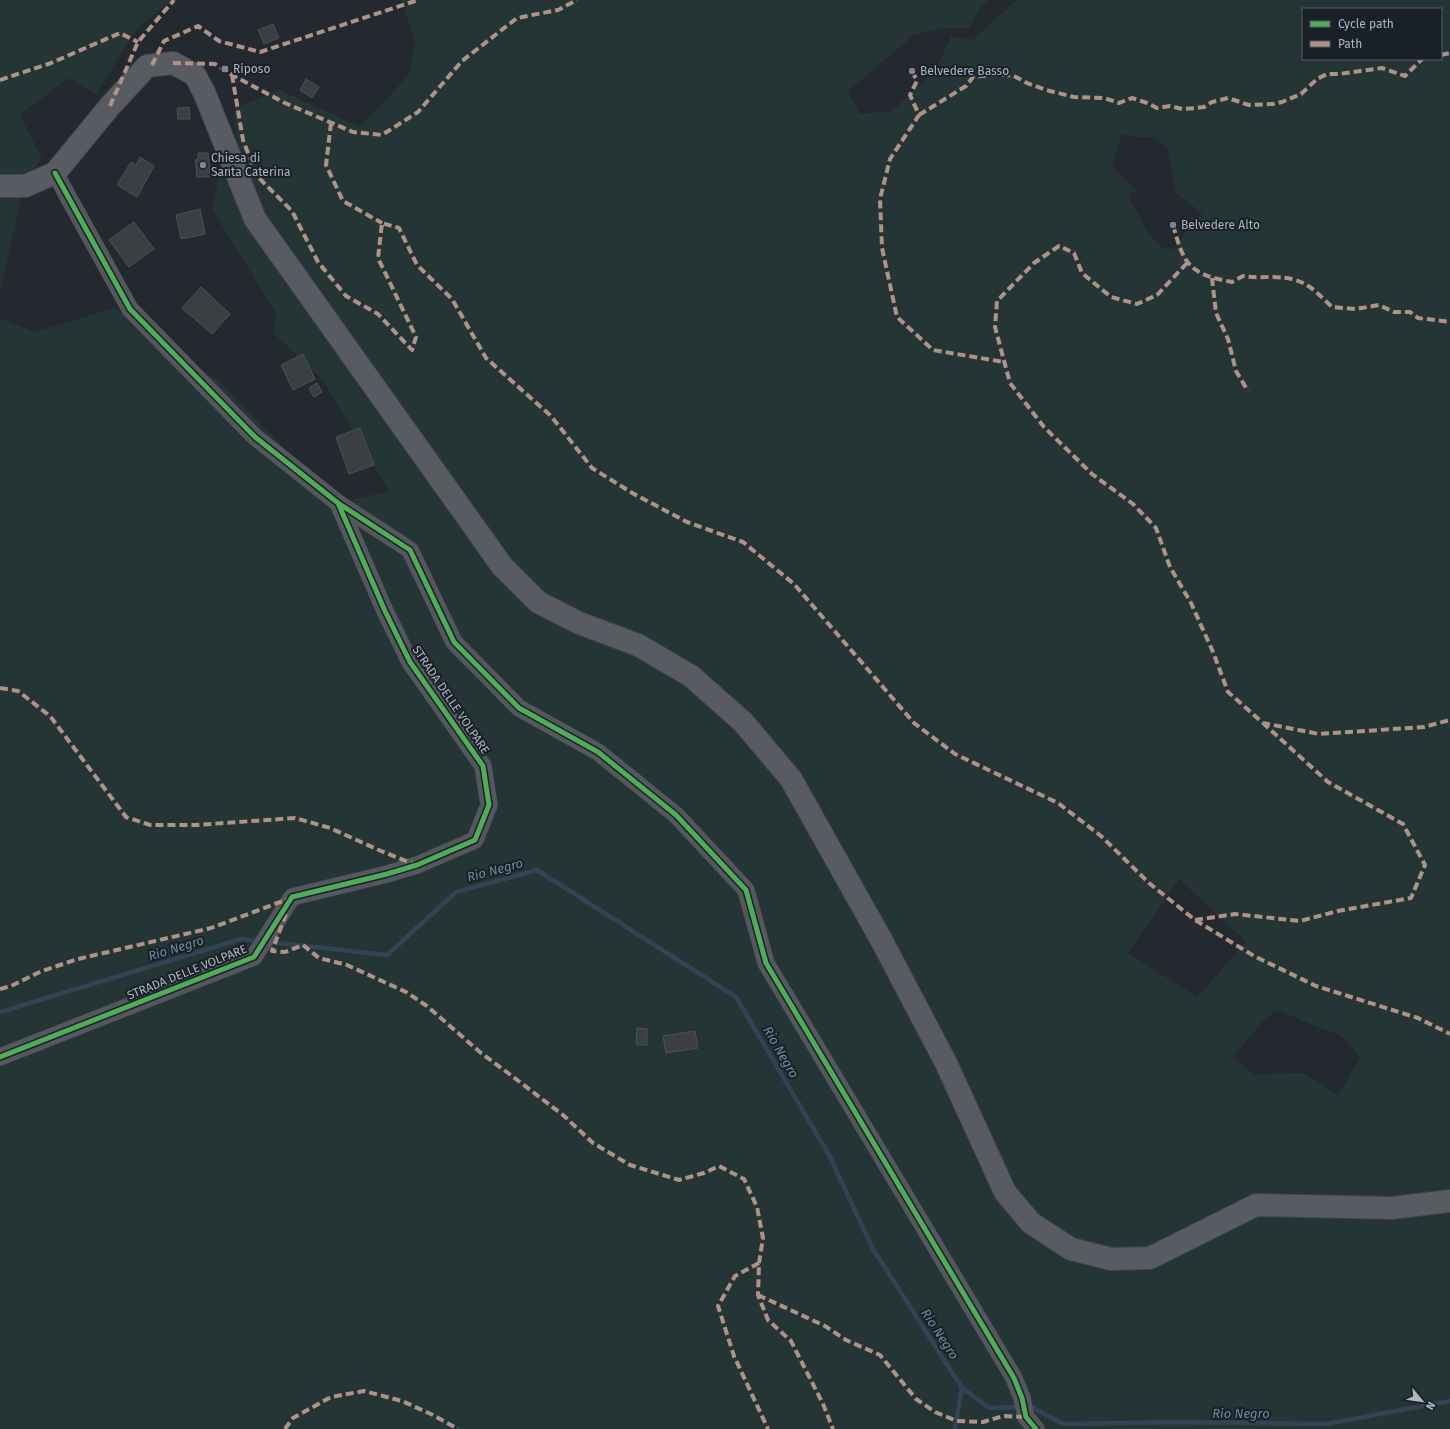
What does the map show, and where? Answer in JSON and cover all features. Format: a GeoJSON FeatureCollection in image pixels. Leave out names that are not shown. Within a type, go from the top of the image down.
{"type":"FeatureCollection","features":[{"type":"Feature","properties":{"kind":"main road"},"geometry":{"type":"LineString","coordinates":[[0,186],[25,186],[56,173],[110,106],[147,66],[173,64],[195,75],[204,92],[255,219],[502,566],[538,602],[580,623],[638,645],[691,676],[743,722],[791,779],[883,943],[942,1056],[1005,1192],[1031,1222],[1072,1249],[1111,1259],[1150,1258],[1256,1205],[1392,1208],[1450,1201]]}},
{"type":"Feature","properties":{"kind":"street"},"geometry":{"type":"LineString","coordinates":[[56,173],[130,309],[255,437],[338,503],[410,550],[454,642],[519,708],[598,752],[676,815],[746,890],[766,963],[1014,1378],[1031,1423],[1051,1429]]}},
{"type":"Feature","properties":{"kind":"street","name":"STRADA DELLE VOLPARE"},"geometry":{"type":"LineString","coordinates":[[0,1057],[254,957],[292,897],[387,874],[417,865],[474,840],[489,805],[483,766],[410,662],[385,611],[338,503]]}},
{"type":"Feature","properties":{"kind":"shaded area"},"geometry":{"type":"Polygon","coordinates":[[[0,0],[171,0],[136,30],[96,94],[68,78],[20,115],[42,159],[25,177],[0,177],[0,0]]]}},
{"type":"Feature","properties":{"kind":"shaded area"},"geometry":{"type":"Polygon","coordinates":[[[401,0],[989,0],[981,7],[969,28],[943,28],[914,35],[848,91],[860,114],[892,111],[935,71],[951,36],[972,40],[1017,0],[1450,0],[1450,1192],[1391,1199],[1254,1195],[1148,1249],[1112,1250],[1075,1240],[1037,1216],[1013,1187],[749,715],[583,615],[543,595],[510,560],[263,214],[237,150],[234,108],[280,90],[360,127],[409,75],[415,42],[401,0]],[[1122,134],[1112,167],[1137,190],[1128,195],[1148,233],[1163,248],[1176,249],[1192,218],[1204,214],[1176,194],[1168,148],[1155,137],[1134,137],[1122,134]],[[1179,879],[1128,953],[1197,997],[1246,942],[1179,879]],[[1276,1010],[1261,1023],[1233,1057],[1254,1074],[1303,1073],[1338,1095],[1360,1058],[1343,1037],[1276,1010]]]}},
{"type":"Feature","properties":{"kind":"shaded area"},"geometry":{"type":"Polygon","coordinates":[[[222,163],[496,572],[686,684],[736,728],[783,785],[875,947],[937,1067],[998,1197],[1110,1268],[1258,1214],[1450,1210],[1450,1429],[0,1429],[0,318],[34,332],[114,308],[220,382],[338,503],[389,491],[323,380],[273,333],[276,313],[212,209],[222,163]]]}},
{"type":"Feature","properties":{"kind":"shaded area"},"geometry":{"type":"Polygon","coordinates":[[[0,194],[22,194],[0,293],[0,194]]]}},
{"type":"Feature","properties":{"kind":"building"},"geometry":{"type":"Polygon","coordinates":[[[273,24],[279,38],[264,44],[258,30],[273,24]]]}},
{"type":"Feature","properties":{"kind":"building"},"geometry":{"type":"Polygon","coordinates":[[[306,79],[319,87],[312,98],[300,90],[306,79]]]}},
{"type":"Feature","properties":{"kind":"building"},"geometry":{"type":"Polygon","coordinates":[[[189,107],[190,119],[178,119],[177,108],[189,107]]]}},
{"type":"Feature","properties":{"kind":"building","name":"Chiesa di Santa Caterina"},"geometry":{"type":"Polygon","coordinates":[[[198,153],[208,153],[210,171],[209,177],[197,177],[195,160],[198,159],[198,153]]]}},
{"type":"Feature","properties":{"kind":"building"},"geometry":{"type":"Polygon","coordinates":[[[140,157],[154,166],[137,197],[117,185],[131,162],[136,165],[140,157]]]}},
{"type":"Feature","properties":{"kind":"building"},"geometry":{"type":"Polygon","coordinates":[[[200,209],[205,234],[181,239],[176,215],[200,209]]]}},
{"type":"Feature","properties":{"kind":"building"},"geometry":{"type":"Polygon","coordinates":[[[134,222],[154,249],[129,267],[109,240],[134,222]]]}},
{"type":"Feature","properties":{"kind":"building"},"geometry":{"type":"Polygon","coordinates":[[[201,287],[230,314],[212,334],[182,308],[201,287]]]}},
{"type":"Feature","properties":{"kind":"building"},"geometry":{"type":"Polygon","coordinates":[[[303,354],[315,379],[293,390],[281,365],[303,354]]]}},
{"type":"Feature","properties":{"kind":"building"},"geometry":{"type":"Polygon","coordinates":[[[317,383],[322,392],[314,397],[309,388],[317,383]]]}},
{"type":"Feature","properties":{"kind":"building"},"geometry":{"type":"Polygon","coordinates":[[[360,428],[374,465],[349,474],[336,437],[360,428]]]}},
{"type":"Feature","properties":{"kind":"building"},"geometry":{"type":"Polygon","coordinates":[[[637,1028],[647,1029],[647,1045],[636,1045],[637,1028]]]}},
{"type":"Feature","properties":{"kind":"building"},"geometry":{"type":"Polygon","coordinates":[[[695,1031],[698,1048],[666,1053],[663,1036],[695,1031]]]}},
{"type":"Feature","properties":{"kind":"waterway","name":"Rio Negro"},"geometry":{"type":"LineString","coordinates":[[268,942],[387,955],[456,892],[537,870],[736,997],[829,1155],[873,1249],[962,1388],[989,1408],[1021,1407]]}},
{"type":"Feature","properties":{"kind":"waterway","name":"Rio Negro"},"geometry":{"type":"LineString","coordinates":[[0,1012],[241,939],[259,941]]}},
{"type":"Feature","properties":{"kind":"waterway"},"geometry":{"type":"LineString","coordinates":[[955,1429],[962,1388]]}},
{"type":"Feature","properties":{"kind":"waterway","name":"Rio Negro"},"geometry":{"type":"LineString","coordinates":[[1028,1407],[1032,1407],[1063,1424],[1175,1422],[1326,1424],[1450,1401]]}},
{"type":"Feature","properties":{"kind":"marked path"},"geometry":{"type":"LineString","coordinates":[[110,106],[138,42],[174,0]]}},
{"type":"Feature","properties":{"kind":"marked path"},"geometry":{"type":"LineString","coordinates":[[152,65],[164,41],[198,26],[219,41],[260,52],[418,0]]}},
{"type":"Feature","properties":{"kind":"marked path"},"geometry":{"type":"LineString","coordinates":[[173,63],[215,64],[232,75],[285,103],[353,132],[382,135],[418,112],[462,61],[517,18],[558,10],[577,0]]}},
{"type":"Feature","properties":{"kind":"marked path"},"geometry":{"type":"LineString","coordinates":[[0,80],[51,63],[120,33],[138,42]]}},
{"type":"Feature","properties":{"kind":"marked path"},"geometry":{"type":"LineString","coordinates":[[1442,55],[1450,53]]}},
{"type":"Feature","properties":{"kind":"marked path"},"geometry":{"type":"LineString","coordinates":[[919,115],[966,86],[973,77],[999,74],[1014,76],[1027,83],[1046,90],[1074,97],[1104,98],[1119,103],[1132,98],[1157,108],[1170,106],[1182,109],[1204,107],[1212,102],[1228,98],[1249,105],[1273,104],[1301,94],[1317,79],[1327,74],[1339,74],[1382,68],[1405,76],[1421,60]]}},
{"type":"Feature","properties":{"kind":"marked path"},"geometry":{"type":"LineString","coordinates":[[912,71],[917,81],[910,95],[919,115],[890,159],[880,199],[882,248],[897,317],[933,350],[1004,362]]}},
{"type":"Feature","properties":{"kind":"marked path"},"geometry":{"type":"LineString","coordinates":[[232,75],[243,140],[257,176],[292,211],[318,262],[346,296],[378,314],[412,350],[416,337],[378,258],[382,223],[399,228],[417,265],[452,299],[486,358],[551,416],[592,468],[634,494],[687,522],[743,542],[794,584],[914,723],[955,754],[1058,803],[1101,836],[1149,883],[1195,920],[1254,956],[1316,986],[1418,1018],[1450,1034]]}},
{"type":"Feature","properties":{"kind":"marked path"},"geometry":{"type":"LineString","coordinates":[[331,123],[326,165],[343,201],[382,223]]}},
{"type":"Feature","properties":{"kind":"marked path"},"geometry":{"type":"LineString","coordinates":[[1173,225],[1185,259],[1190,266],[1206,275],[1232,282],[1243,276],[1293,279],[1313,289],[1332,307],[1356,309],[1379,305],[1394,312],[1410,312],[1418,318],[1450,322]]}},
{"type":"Feature","properties":{"kind":"marked path"},"geometry":{"type":"LineString","coordinates":[[1187,263],[1157,295],[1137,304],[1111,297],[1082,273],[1074,253],[1059,246],[1034,263],[997,301],[995,327],[1010,383],[1044,427],[1092,474],[1133,504],[1156,528],[1170,567],[1191,603],[1213,652],[1228,692],[1263,723],[1319,734],[1424,727],[1450,720]]}},
{"type":"Feature","properties":{"kind":"marked path"},"geometry":{"type":"LineString","coordinates":[[1212,278],[1216,313],[1228,339],[1236,371],[1248,391]]}},
{"type":"Feature","properties":{"kind":"marked path"},"geometry":{"type":"LineString","coordinates":[[0,688],[18,691],[50,716],[126,817],[150,825],[196,825],[295,818],[330,828],[416,865]]}},
{"type":"Feature","properties":{"kind":"marked path"},"geometry":{"type":"LineString","coordinates":[[1195,920],[1235,914],[1300,921],[1338,911],[1411,898],[1425,865],[1403,824],[1328,782],[1264,724]]}},
{"type":"Feature","properties":{"kind":"marked path"},"geometry":{"type":"LineString","coordinates":[[0,989],[11,986],[42,971],[78,959],[211,928],[291,898]]}},
{"type":"Feature","properties":{"kind":"marked path"},"geometry":{"type":"LineString","coordinates":[[286,914],[272,951],[285,952],[303,945],[319,958],[347,965],[406,992],[427,1006],[481,1053],[563,1115],[593,1143],[630,1165],[679,1180],[704,1173],[719,1166],[744,1179],[757,1207],[763,1238],[759,1263],[758,1295],[768,1320],[791,1341],[823,1404],[833,1429]]}},
{"type":"Feature","properties":{"kind":"marked path"},"geometry":{"type":"LineString","coordinates":[[759,1263],[735,1276],[718,1306],[734,1356],[768,1429]]}},
{"type":"Feature","properties":{"kind":"marked path"},"geometry":{"type":"LineString","coordinates":[[758,1295],[825,1326],[846,1340],[880,1355],[916,1399],[935,1412],[957,1421],[983,1422],[1003,1416],[1026,1417]]}},
{"type":"Feature","properties":{"kind":"marked path"},"geometry":{"type":"LineString","coordinates":[[285,1429],[293,1418],[331,1397],[364,1391],[402,1401],[433,1415],[458,1429]]}},
{"type":"Feature","properties":{"kind":"cycle path"},"geometry":{"type":"LineString","coordinates":[[55,173],[130,309],[255,437],[338,503],[410,550],[454,642],[519,708],[598,752],[676,815],[746,890],[766,963],[1014,1378],[1022,1398],[1026,1417],[1036,1429]]}},
{"type":"Feature","properties":{"kind":"cycle path"},"geometry":{"type":"LineString","coordinates":[[0,1057],[254,957],[292,897],[387,874],[417,865],[475,840],[489,805],[483,766],[410,662],[385,611],[338,503]]}},
{"type":"Feature","properties":{"kind":"place","name":"Riposo"},"geometry":{"type":"Point","coordinates":[225,69]}},
{"type":"Feature","properties":{"kind":"place","name":"Belvedere Basso"},"geometry":{"type":"Point","coordinates":[912,71]}},
{"type":"Feature","properties":{"kind":"place","name":"Chiesa di Santa Caterina"},"geometry":{"type":"Point","coordinates":[203,165]}},
{"type":"Feature","properties":{"kind":"place","name":"Belvedere Alto"},"geometry":{"type":"Point","coordinates":[1173,225]}}]}
